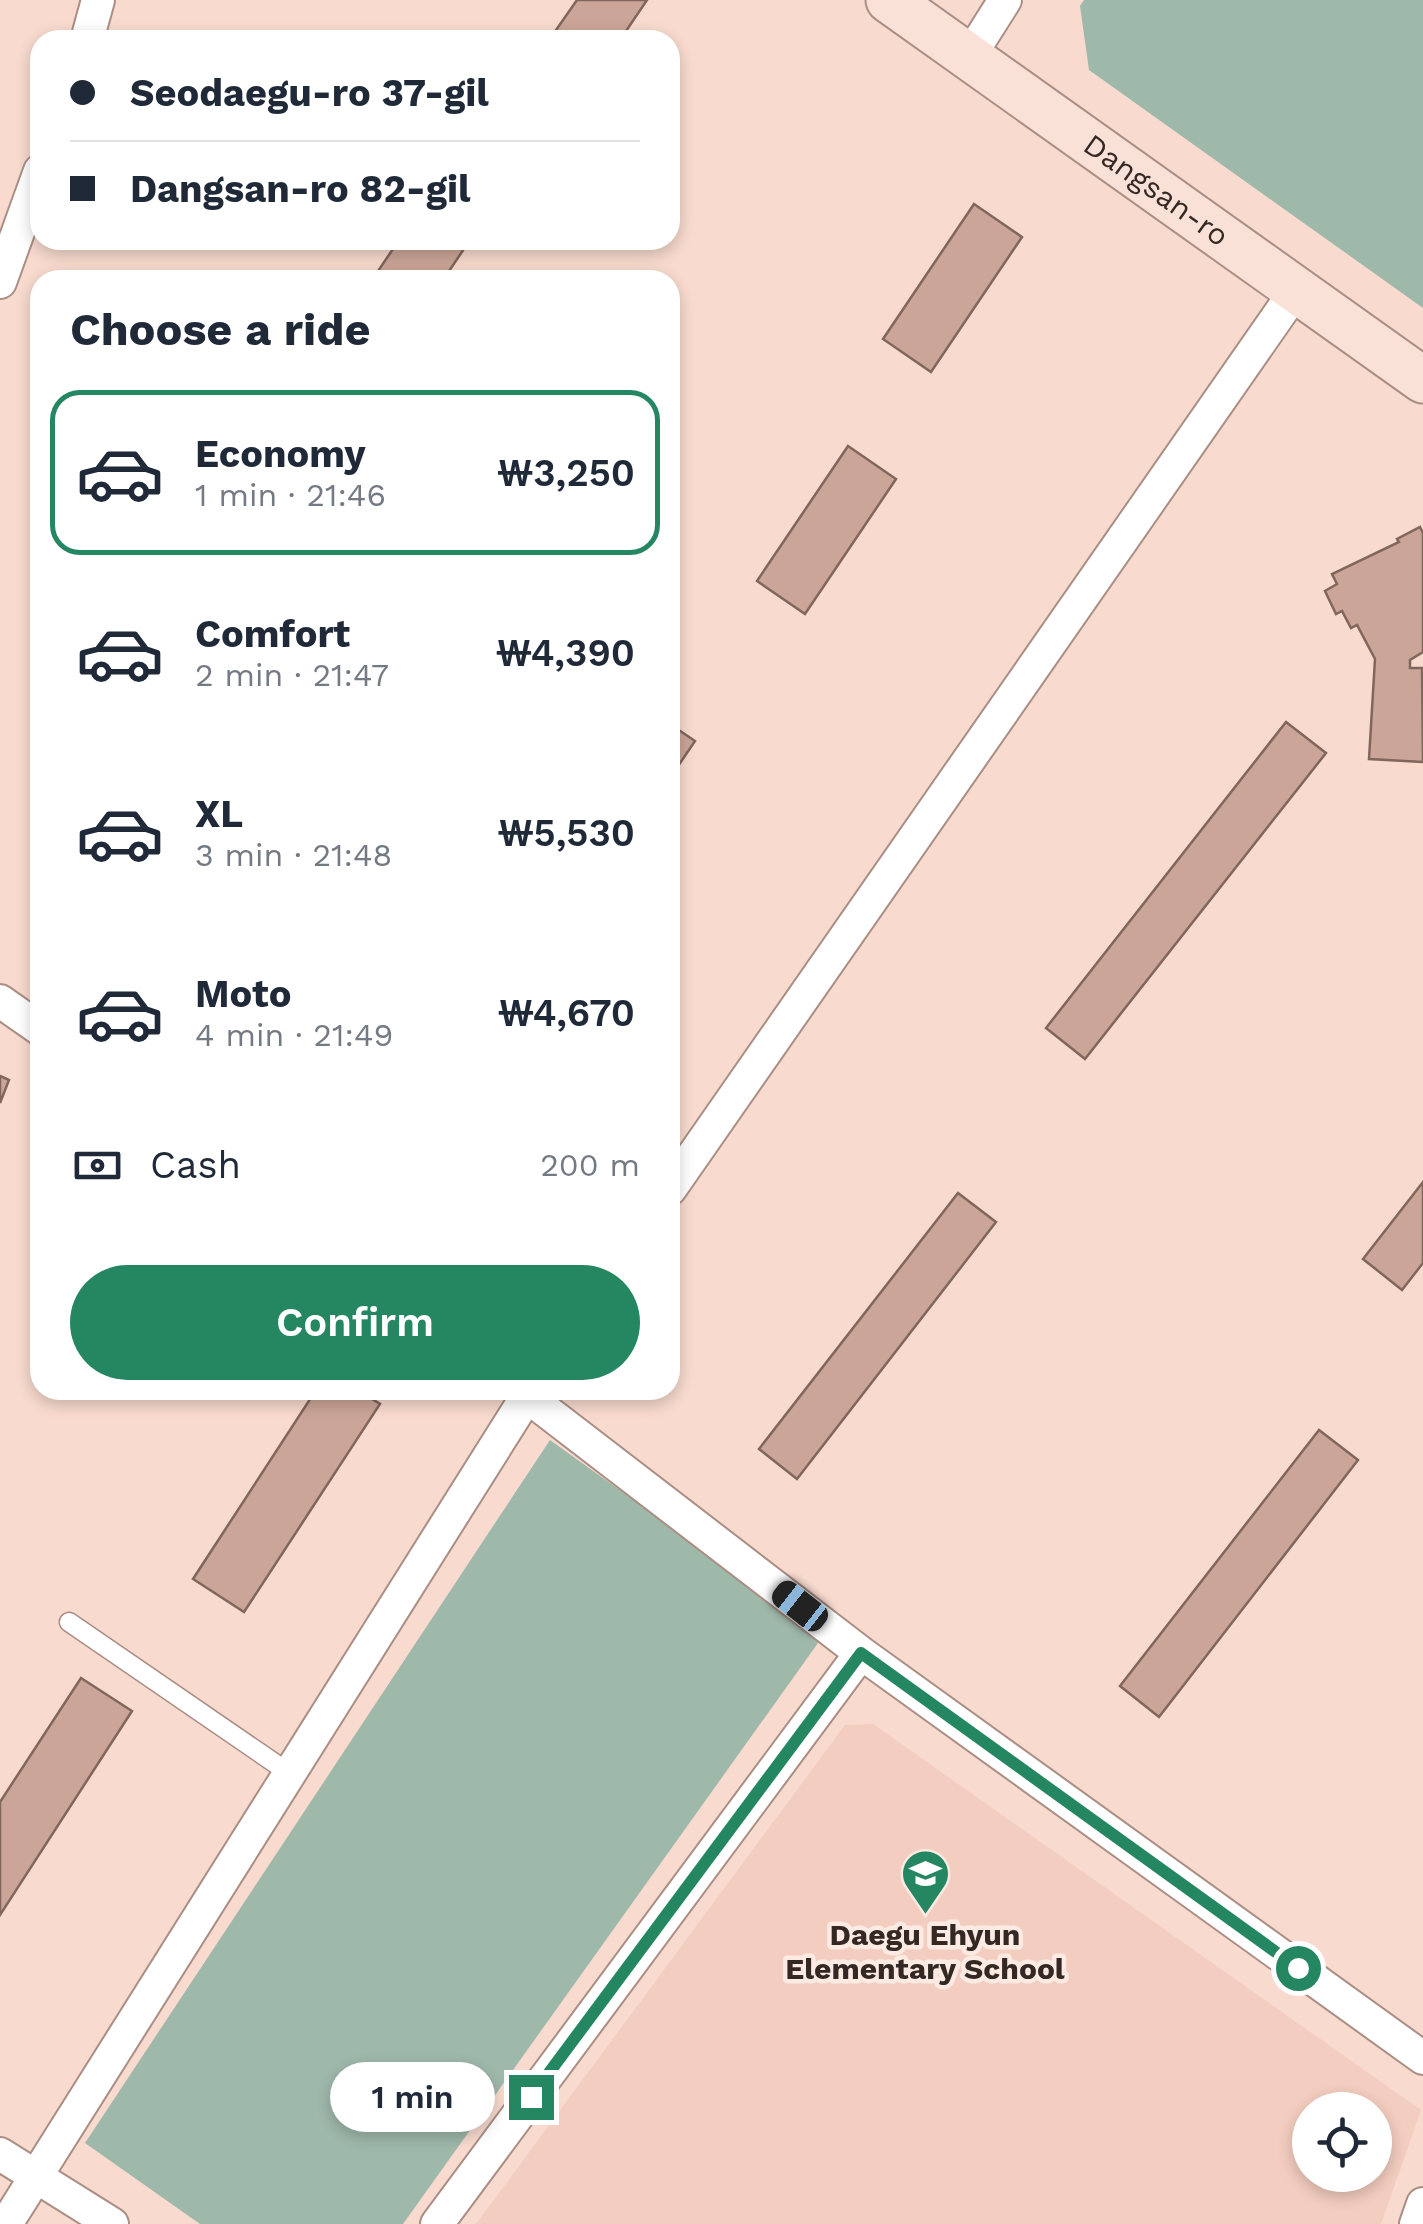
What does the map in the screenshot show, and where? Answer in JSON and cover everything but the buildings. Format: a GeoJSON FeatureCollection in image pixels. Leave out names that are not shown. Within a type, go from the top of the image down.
{"type":"FeatureCollection","features":[{"type":"Feature","properties":{"kind":"main road","name":"Dangsan-ro"},"geometry":{"type":"LineString","coordinates":[[889,0],[1423,380]]}},
{"type":"Feature","properties":{"kind":"street"},"geometry":{"type":"LineString","coordinates":[[90,30],[98,0]]}},
{"type":"Feature","properties":{"kind":"street"},"geometry":{"type":"LineString","coordinates":[[969,57],[1004,0]]}},
{"type":"Feature","properties":{"kind":"street"},"geometry":{"type":"LineString","coordinates":[[0,282],[30,198]]}},
{"type":"Feature","properties":{"kind":"street"},"geometry":{"type":"LineString","coordinates":[[680,1175],[1298,288]]}},
{"type":"Feature","properties":{"kind":"street"},"geometry":{"type":"LineString","coordinates":[[0,1001],[30,1023]]}},
{"type":"Feature","properties":{"kind":"street"},"geometry":{"type":"LineString","coordinates":[[6,2224],[520,1400]]}},
{"type":"Feature","properties":{"kind":"street"},"geometry":{"type":"LineString","coordinates":[[535,1400],[861,1653],[1423,2058]]}},
{"type":"Feature","properties":{"kind":"street"},"geometry":{"type":"LineString","coordinates":[[437,2224],[861,1653]]}},
{"type":"Feature","properties":{"kind":"street"},"geometry":{"type":"LineString","coordinates":[[0,2154],[112,2224]]}},
{"type":"Feature","properties":{"kind":"street"},"geometry":{"type":"LineString","coordinates":[[1416,2224],[1423,2204]]}},
{"type":"Feature","properties":{"kind":"lane"},"geometry":{"type":"LineString","coordinates":[[69,1622],[289,1773]]}},
{"type":"Feature","properties":{"kind":"shaded area","name":"Daegu Ehyun Elementary School"},"geometry":{"type":"Polygon","coordinates":[[[873,1724],[1421,2110],[1381,2224],[476,2224],[845,1725],[873,1724]]]}},
{"type":"Feature","properties":{"kind":"green space"},"geometry":{"type":"Polygon","coordinates":[[[1084,0],[1423,0],[1423,308],[1089,70],[1080,6],[1084,0]]]}},
{"type":"Feature","properties":{"kind":"green space"},"geometry":{"type":"Polygon","coordinates":[[[550,1440],[823,1636],[403,2224],[200,2224],[85,2143],[550,1440]]]}},
{"type":"Feature","properties":{"kind":"place","name":"Daegu Ehyun Elementary School"},"geometry":{"type":"Point","coordinates":[925,1916]}},
{"type":"Feature","properties":{"kind":"route"},"geometry":{"type":"LineString","coordinates":[[531,2097],[861,1653],[1298,1968]]}}]}
